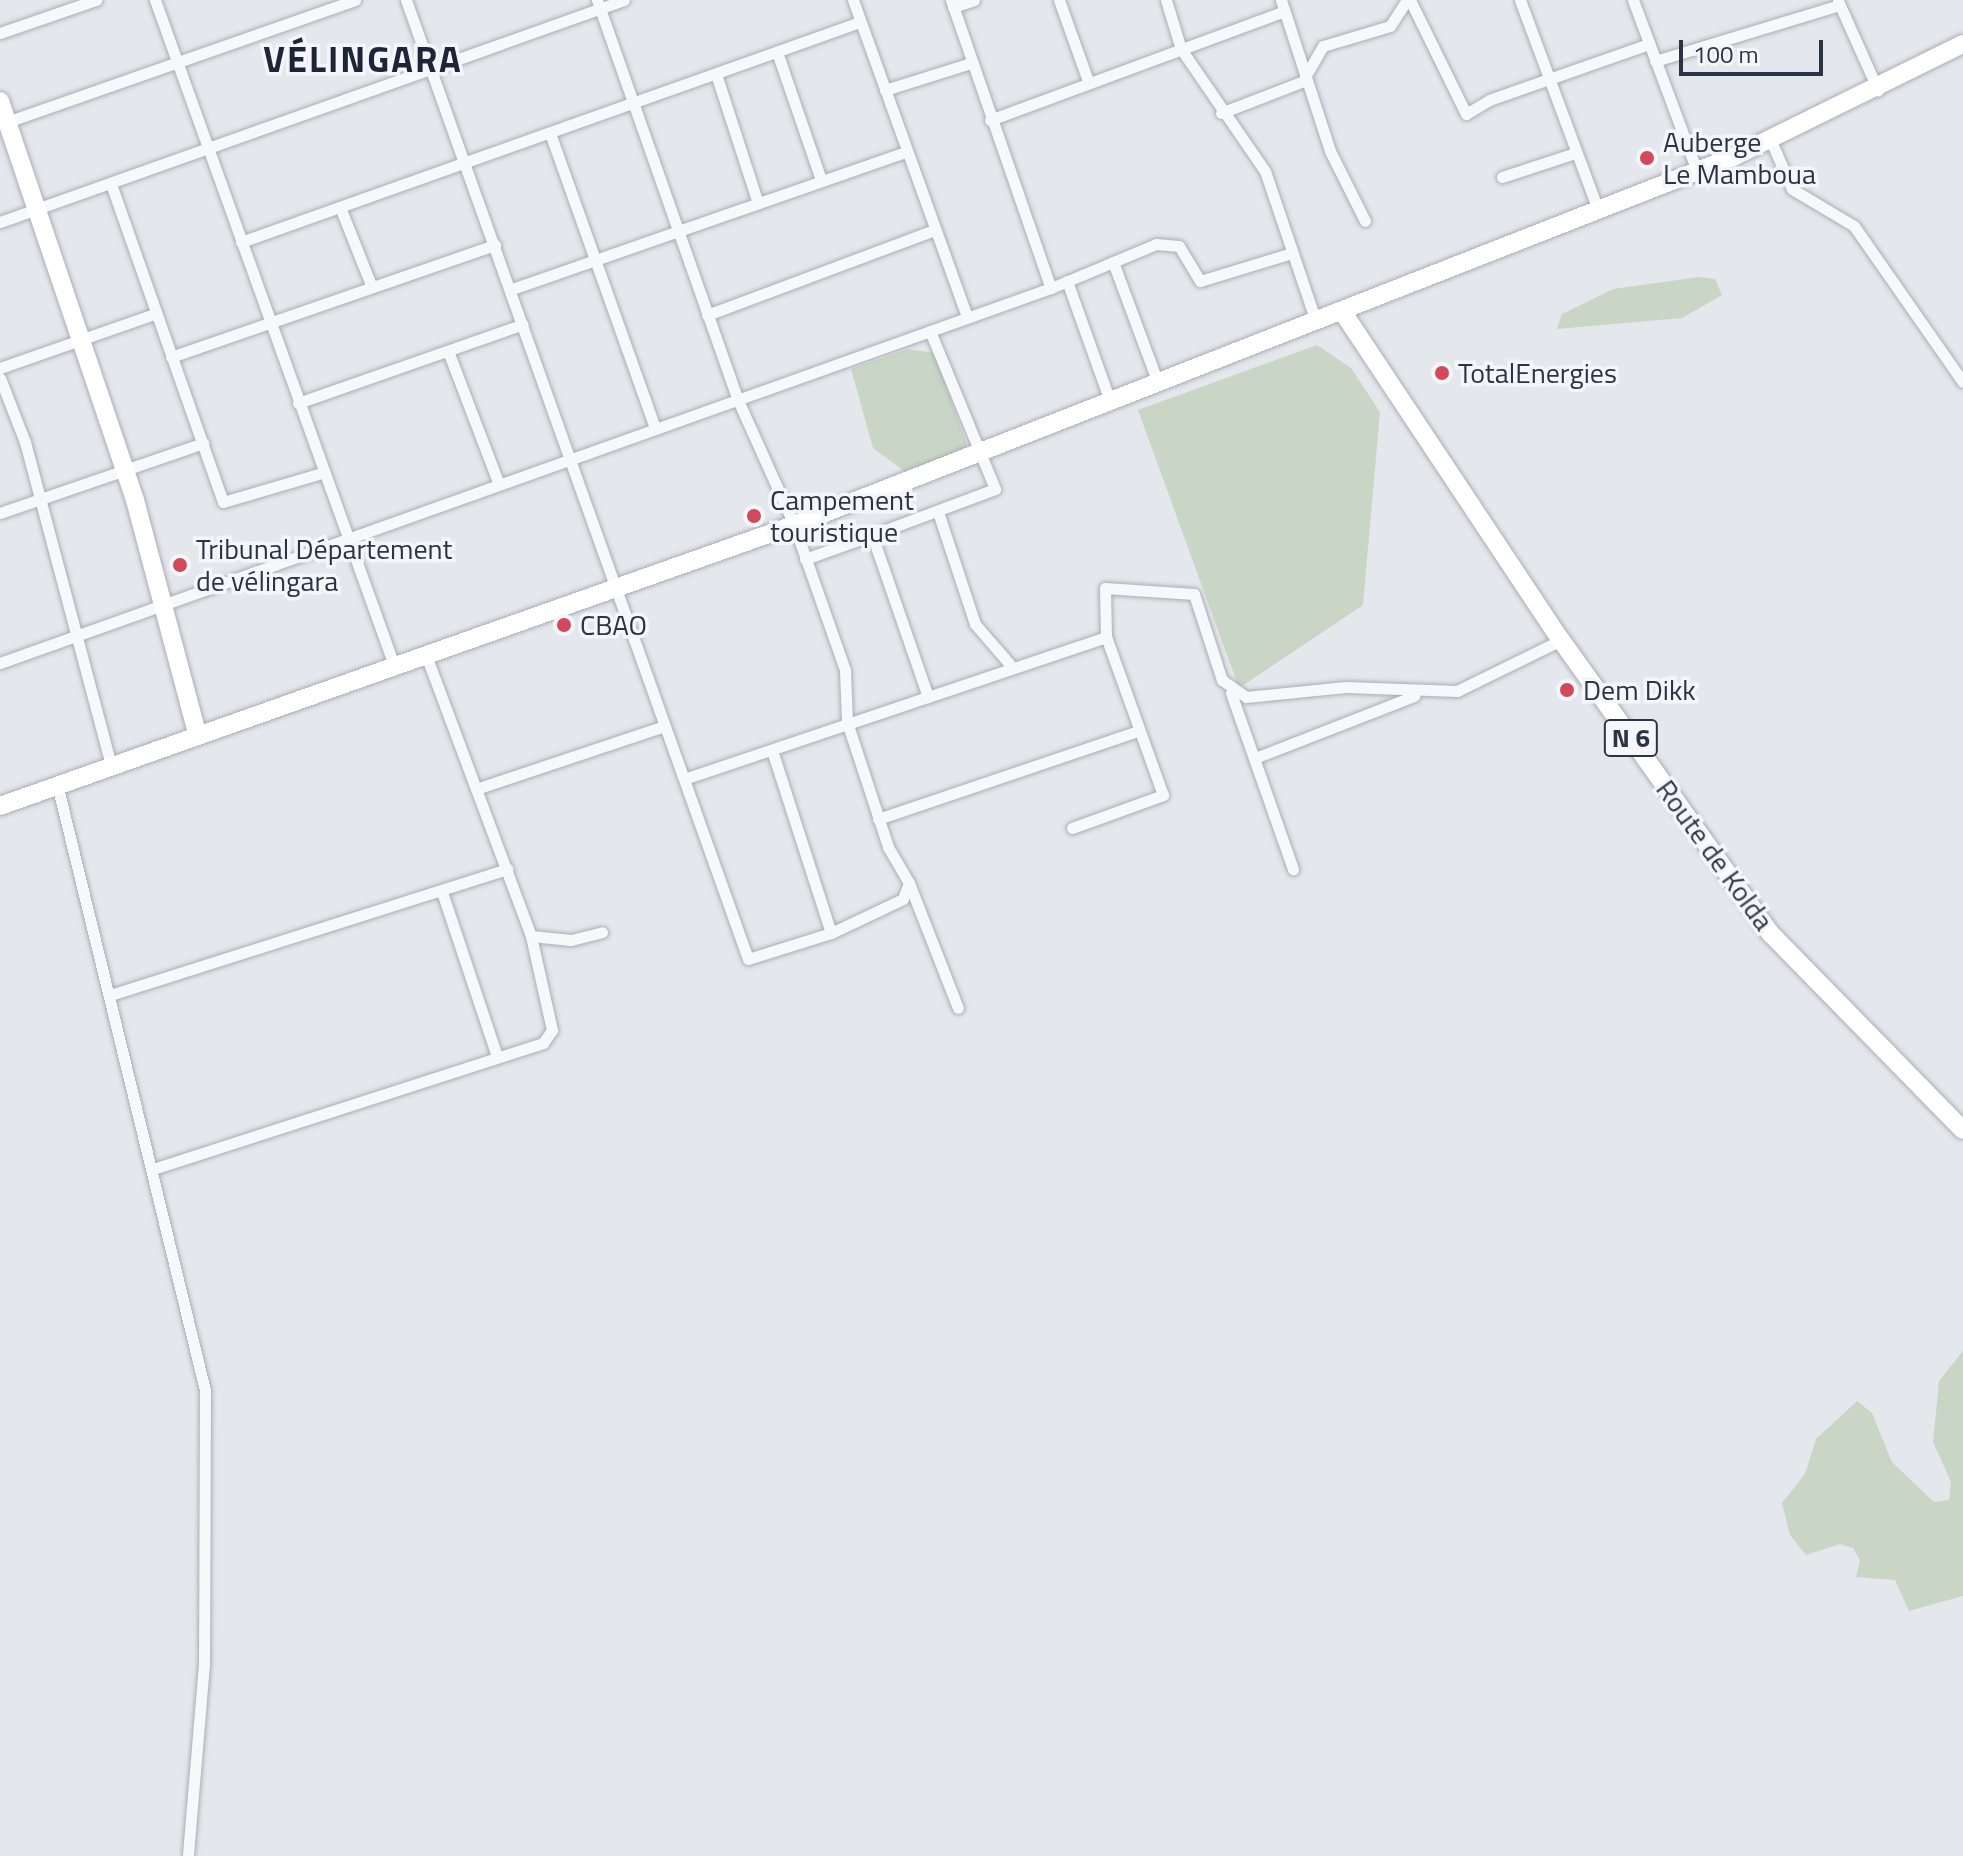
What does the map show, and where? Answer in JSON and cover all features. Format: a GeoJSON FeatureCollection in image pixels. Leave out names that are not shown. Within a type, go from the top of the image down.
{"type":"FeatureCollection","features":[{"type":"Feature","properties":{"kind":"main road"},"geometry":{"type":"LineString","coordinates":[[0,806],[110,762],[427,658],[612,587],[794,525],[980,453],[1771,141],[1878,90],[1963,44]]}},
{"type":"Feature","properties":{"kind":"main road"},"geometry":{"type":"LineString","coordinates":[[0,101],[4,124],[37,208],[124,471],[197,733]]}},
{"type":"Feature","properties":{"kind":"main road","name":"Route de Kolda"},"geometry":{"type":"LineString","coordinates":[[1342,311],[1561,640],[1771,934],[1963,1130]]}},
{"type":"Feature","properties":{"kind":"street"},"geometry":{"type":"LineString","coordinates":[[0,33],[96,0]]}},
{"type":"Feature","properties":{"kind":"street"},"geometry":{"type":"LineString","coordinates":[[155,0],[322,473],[395,668]]}},
{"type":"Feature","properties":{"kind":"street"},"geometry":{"type":"LineString","coordinates":[[4,124],[355,0]]}},
{"type":"Feature","properties":{"kind":"street"},"geometry":{"type":"LineString","coordinates":[[406,0],[512,289],[612,587],[664,726],[687,778],[748,959],[831,933],[903,899],[909,883]]}},
{"type":"Feature","properties":{"kind":"street"},"geometry":{"type":"LineString","coordinates":[[0,222],[207,151],[599,4],[624,0]]}},
{"type":"Feature","properties":{"kind":"street"},"geometry":{"type":"LineString","coordinates":[[853,0],[967,316]]}},
{"type":"Feature","properties":{"kind":"street"},"geometry":{"type":"LineString","coordinates":[[974,0],[952,4],[1051,288]]}},
{"type":"Feature","properties":{"kind":"street"},"geometry":{"type":"LineString","coordinates":[[1059,0],[1088,81]]}},
{"type":"Feature","properties":{"kind":"street"},"geometry":{"type":"LineString","coordinates":[[1166,0],[1181,49],[1221,113],[1265,171],[1316,322]]}},
{"type":"Feature","properties":{"kind":"street"},"geometry":{"type":"LineString","coordinates":[[1221,113],[1304,81],[1323,46],[1390,26],[1408,0],[1466,114],[1548,80],[1649,44]]}},
{"type":"Feature","properties":{"kind":"street"},"geometry":{"type":"LineString","coordinates":[[1520,0],[1598,210]]}},
{"type":"Feature","properties":{"kind":"street"},"geometry":{"type":"LineString","coordinates":[[1633,0],[1697,171]]}},
{"type":"Feature","properties":{"kind":"street"},"geometry":{"type":"LineString","coordinates":[[1655,61],[1838,2],[1878,90]]}},
{"type":"Feature","properties":{"kind":"street"},"geometry":{"type":"LineString","coordinates":[[599,4],[737,398],[794,525],[845,670],[847,722],[878,819],[909,883],[958,1008]]}},
{"type":"Feature","properties":{"kind":"street"},"geometry":{"type":"LineString","coordinates":[[990,120],[1088,81],[1181,49],[1283,6],[1304,81],[1365,221]]}},
{"type":"Feature","properties":{"kind":"street"},"geometry":{"type":"LineString","coordinates":[[241,242],[860,22]]}},
{"type":"Feature","properties":{"kind":"street"},"geometry":{"type":"LineString","coordinates":[[777,52],[821,180]]}},
{"type":"Feature","properties":{"kind":"street"},"geometry":{"type":"LineString","coordinates":[[1943,55],[1963,55]]}},
{"type":"Feature","properties":{"kind":"street"},"geometry":{"type":"LineString","coordinates":[[885,90],[971,63]]}},
{"type":"Feature","properties":{"kind":"street"},"geometry":{"type":"LineString","coordinates":[[716,74],[758,203]]}},
{"type":"Feature","properties":{"kind":"street"},"geometry":{"type":"LineString","coordinates":[[550,133],[655,428]]}},
{"type":"Feature","properties":{"kind":"street"},"geometry":{"type":"LineString","coordinates":[[1771,141],[1792,189],[1854,226],[1963,382]]}},
{"type":"Feature","properties":{"kind":"street"},"geometry":{"type":"LineString","coordinates":[[512,289],[906,152]]}},
{"type":"Feature","properties":{"kind":"street"},"geometry":{"type":"LineString","coordinates":[[1502,177],[1575,153]]}},
{"type":"Feature","properties":{"kind":"street"},"geometry":{"type":"LineString","coordinates":[[111,184],[154,314],[229,504],[322,473]]}},
{"type":"Feature","properties":{"kind":"street"},"geometry":{"type":"LineString","coordinates":[[340,207],[371,285]]}},
{"type":"Feature","properties":{"kind":"street"},"geometry":{"type":"LineString","coordinates":[[707,315],[934,230]]}},
{"type":"Feature","properties":{"kind":"street"},"geometry":{"type":"LineString","coordinates":[[0,663],[345,536],[569,460],[1051,288],[1168,240],[1193,276],[1211,281],[1292,253]]}},
{"type":"Feature","properties":{"kind":"street"},"geometry":{"type":"LineString","coordinates":[[171,357],[371,285],[495,245]]}},
{"type":"Feature","properties":{"kind":"street"},"geometry":{"type":"LineString","coordinates":[[1113,262],[1158,383]]}},
{"type":"Feature","properties":{"kind":"street"},"geometry":{"type":"LineString","coordinates":[[1067,281],[1110,401]]}},
{"type":"Feature","properties":{"kind":"street"},"geometry":{"type":"LineString","coordinates":[[0,368],[154,314]]}},
{"type":"Feature","properties":{"kind":"street"},"geometry":{"type":"LineString","coordinates":[[298,403],[523,324]]}},
{"type":"Feature","properties":{"kind":"street"},"geometry":{"type":"LineString","coordinates":[[805,559],[995,489],[930,331]]}},
{"type":"Feature","properties":{"kind":"street"},"geometry":{"type":"LineString","coordinates":[[448,351],[498,482]]}},
{"type":"Feature","properties":{"kind":"street"},"geometry":{"type":"LineString","coordinates":[[0,378],[39,497],[110,762]]}},
{"type":"Feature","properties":{"kind":"street"},"geometry":{"type":"LineString","coordinates":[[0,513],[39,497],[203,443]]}},
{"type":"Feature","properties":{"kind":"street"},"geometry":{"type":"LineString","coordinates":[[938,512],[975,624],[1013,668]]}},
{"type":"Feature","properties":{"kind":"street"},"geometry":{"type":"LineString","coordinates":[[872,535],[928,697]]}},
{"type":"Feature","properties":{"kind":"street"},"geometry":{"type":"LineString","coordinates":[[1072,828],[1163,795],[1106,637],[1105,588],[1186,589],[1231,693],[1293,869]]}},
{"type":"Feature","properties":{"kind":"street"},"geometry":{"type":"LineString","coordinates":[[687,778],[1106,637]]}},
{"type":"Feature","properties":{"kind":"street"},"geometry":{"type":"LineString","coordinates":[[1231,693],[1346,687],[1422,693],[1457,691],[1561,640]]}},
{"type":"Feature","properties":{"kind":"street"},"geometry":{"type":"LineString","coordinates":[[153,1169],[543,1043],[552,1030],[531,936],[427,658]]}},
{"type":"Feature","properties":{"kind":"street"},"geometry":{"type":"LineString","coordinates":[[1255,758],[1422,693]]}},
{"type":"Feature","properties":{"kind":"street"},"geometry":{"type":"LineString","coordinates":[[476,789],[664,726]]}},
{"type":"Feature","properties":{"kind":"street"},"geometry":{"type":"LineString","coordinates":[[878,819],[1138,731]]}},
{"type":"Feature","properties":{"kind":"street"},"geometry":{"type":"LineString","coordinates":[[772,750],[831,933]]}},
{"type":"Feature","properties":{"kind":"street"},"geometry":{"type":"LineString","coordinates":[[57,784],[110,995],[138,1132],[153,1169],[210,1436],[204,1664],[188,1856]]}},
{"type":"Feature","properties":{"kind":"street"},"geometry":{"type":"LineString","coordinates":[[110,995],[508,869]]}},
{"type":"Feature","properties":{"kind":"street"},"geometry":{"type":"LineString","coordinates":[[442,892],[497,1056]]}},
{"type":"Feature","properties":{"kind":"street"},"geometry":{"type":"LineString","coordinates":[[531,936],[571,940],[602,932]]}},
{"type":"Feature","properties":{"kind":"green space"},"geometry":{"type":"Polygon","coordinates":[[[1699,277],[1715,279],[1722,295],[1682,318],[1557,329],[1562,314],[1613,289],[1699,277]]]}},
{"type":"Feature","properties":{"kind":"green space"},"geometry":{"type":"Polygon","coordinates":[[[1317,345],[1351,368],[1380,412],[1363,605],[1239,688],[1138,410],[1317,345]]]}},
{"type":"Feature","properties":{"kind":"green space"},"geometry":{"type":"Polygon","coordinates":[[[908,349],[934,353],[967,444],[964,452],[908,474],[873,448],[851,369],[908,349]]]}},
{"type":"Feature","properties":{"kind":"green space"},"geometry":{"type":"Polygon","coordinates":[[[1963,1351],[1963,1596],[1909,1611],[1895,1580],[1856,1577],[1860,1560],[1853,1548],[1840,1544],[1806,1555],[1790,1535],[1782,1503],[1805,1474],[1816,1439],[1857,1401],[1872,1413],[1892,1462],[1934,1502],[1949,1500],[1951,1482],[1933,1442],[1939,1381],[1963,1351]]]}},
{"type":"Feature","properties":{"kind":"place","name":"Auberge Le Mamboua"},"geometry":{"type":"Point","coordinates":[1647,158]}},
{"type":"Feature","properties":{"kind":"place","name":"TotalEnergies"},"geometry":{"type":"Point","coordinates":[1442,373]}},
{"type":"Feature","properties":{"kind":"place","name":"Campement touristique"},"geometry":{"type":"Point","coordinates":[754,516]}},
{"type":"Feature","properties":{"kind":"place","name":"Tribunal Département de vélingara"},"geometry":{"type":"Point","coordinates":[180,565]}},
{"type":"Feature","properties":{"kind":"place","name":"CBAO"},"geometry":{"type":"Point","coordinates":[564,625]}},
{"type":"Feature","properties":{"kind":"place","name":"Dem Dikk"},"geometry":{"type":"Point","coordinates":[1567,690]}},
{"type":"Feature","properties":{"kind":"district","name":"VÉLINGARA"},"geometry":{"type":"Point","coordinates":[363,59]}}]}
